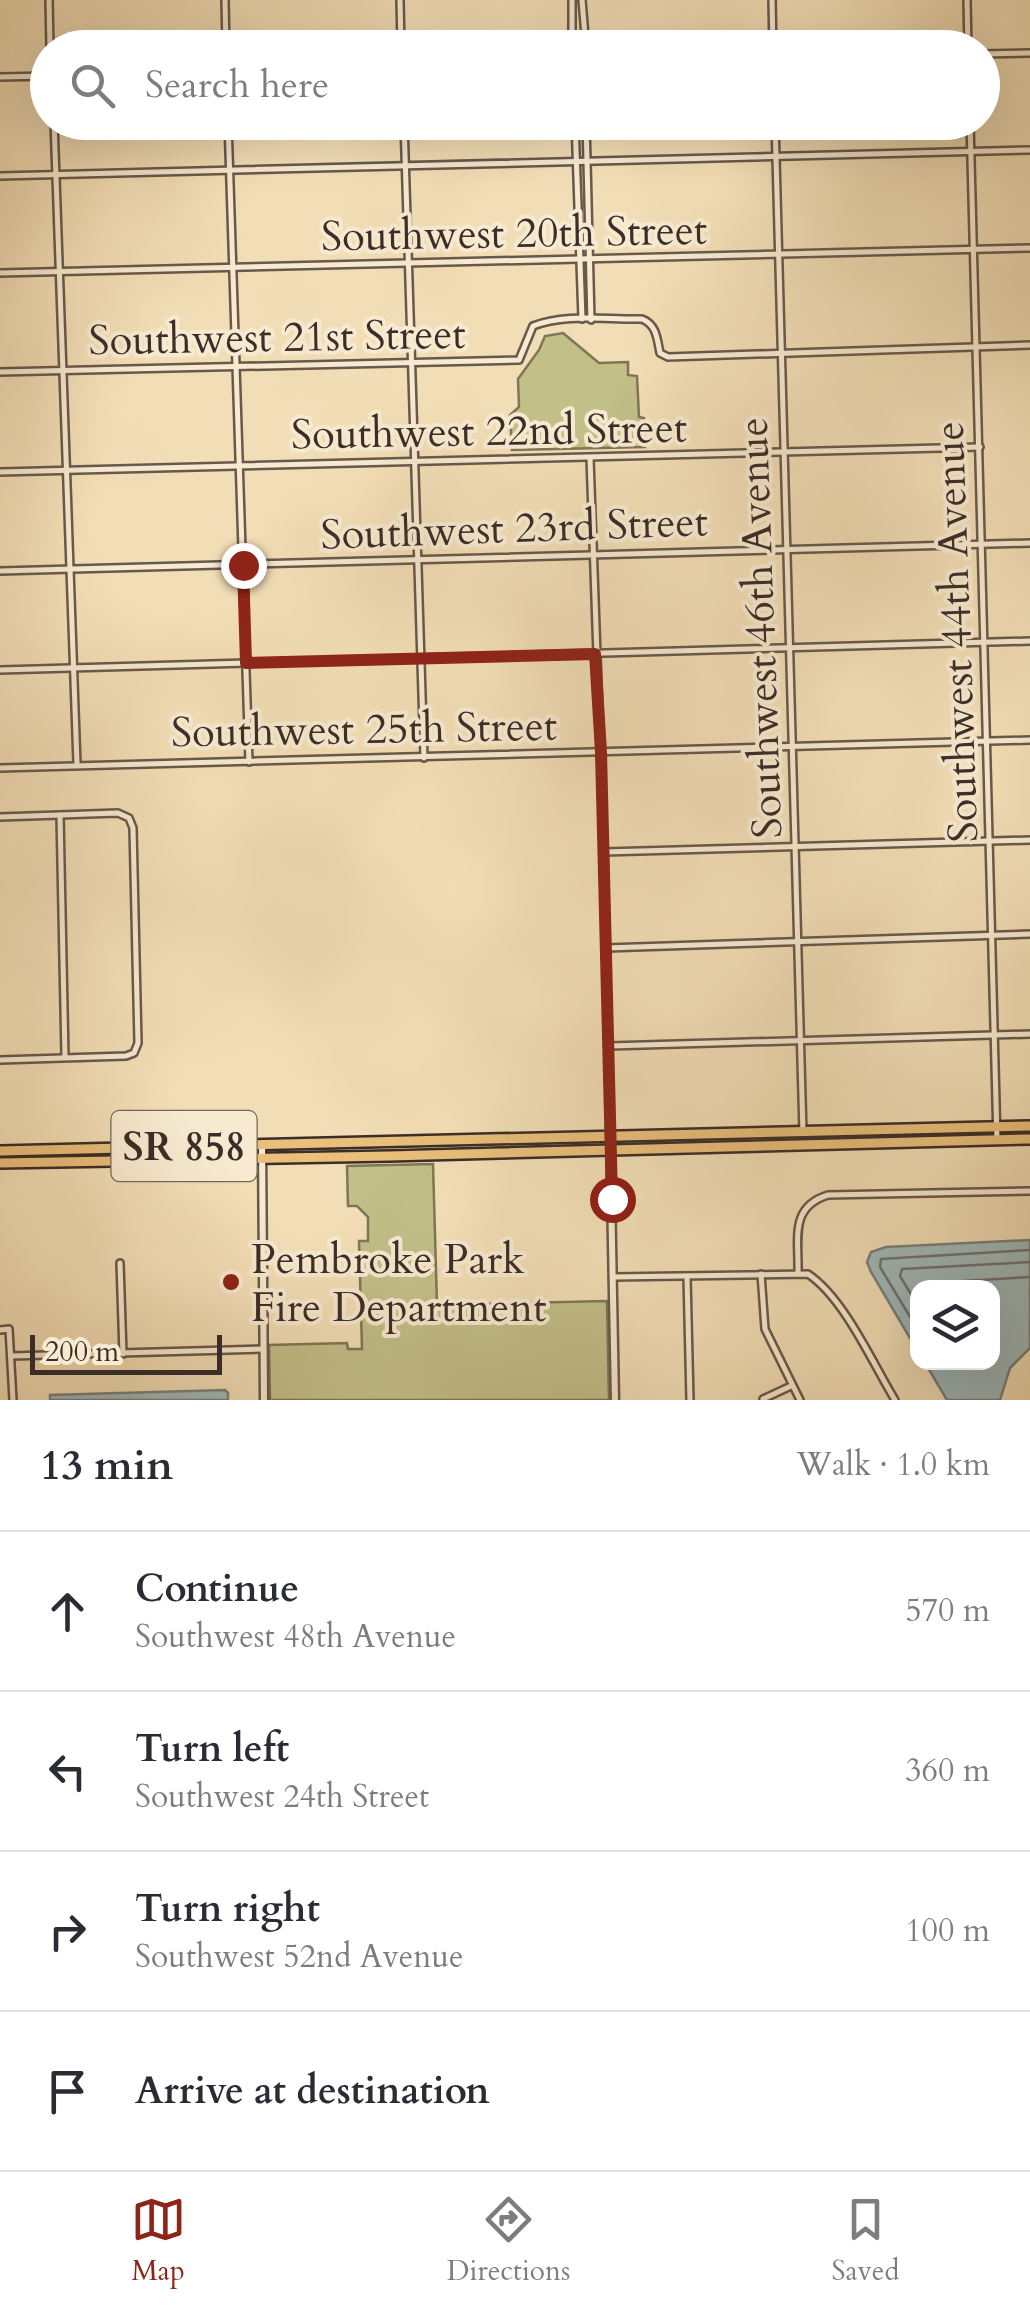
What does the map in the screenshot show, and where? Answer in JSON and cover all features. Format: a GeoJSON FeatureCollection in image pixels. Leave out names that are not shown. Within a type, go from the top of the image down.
{"type":"FeatureCollection","features":[{"type":"Feature","properties":{"kind":"main road","name":"SR 858"},"geometry":{"type":"LineString","coordinates":[[0,1163],[390,1156],[803,1132],[1030,1126]]}},
{"type":"Feature","properties":{"kind":"main road"},"geometry":{"type":"LineString","coordinates":[[806,1145],[815,1138],[857,1136],[867,1131]]}},
{"type":"Feature","properties":{"kind":"main road"},"geometry":{"type":"LineString","coordinates":[[730,1147],[744,1141],[789,1140],[803,1132]]}},
{"type":"Feature","properties":{"kind":"main road","name":"SR 858"},"geometry":{"type":"LineString","coordinates":[[0,1151],[368,1144],[730,1147],[1030,1139]]}},
{"type":"Feature","properties":{"kind":"main road"},"geometry":{"type":"LineString","coordinates":[[368,1144],[390,1156]]}},
{"type":"Feature","properties":{"kind":"street"},"geometry":{"type":"LineString","coordinates":[[49,0],[50,30]]}},
{"type":"Feature","properties":{"kind":"street"},"geometry":{"type":"LineString","coordinates":[[225,0],[226,30]]}},
{"type":"Feature","properties":{"kind":"street"},"geometry":{"type":"LineString","coordinates":[[400,0],[401,30]]}},
{"type":"Feature","properties":{"kind":"street"},"geometry":{"type":"LineString","coordinates":[[572,0],[572,30]]}},
{"type":"Feature","properties":{"kind":"street"},"geometry":{"type":"LineString","coordinates":[[582,0],[584,30]]}},
{"type":"Feature","properties":{"kind":"street"},"geometry":{"type":"LineString","coordinates":[[772,0],[773,30]]}},
{"type":"Feature","properties":{"kind":"street"},"geometry":{"type":"LineString","coordinates":[[967,0],[968,30]]}},
{"type":"Feature","properties":{"kind":"street"},"geometry":{"type":"LineString","coordinates":[[1000,53],[1030,52]]}},
{"type":"Feature","properties":{"kind":"street"},"geometry":{"type":"LineString","coordinates":[[0,77],[30,76]]}},
{"type":"Feature","properties":{"kind":"street"},"geometry":{"type":"LineString","coordinates":[[55,140],[77,766]]}},
{"type":"Feature","properties":{"kind":"street"},"geometry":{"type":"LineString","coordinates":[[229,140],[250,762]]}},
{"type":"Feature","properties":{"kind":"street"},"geometry":{"type":"LineString","coordinates":[[405,140],[424,758]]}},
{"type":"Feature","properties":{"kind":"street"},"geometry":{"type":"LineString","coordinates":[[575,140],[582,320],[649,322],[660,353],[668,357],[1030,346]]}},
{"type":"Feature","properties":{"kind":"street"},"geometry":{"type":"LineString","coordinates":[[586,140],[591,320]]}},
{"type":"Feature","properties":{"kind":"street","name":"Southwest 46th Avenue"},"geometry":{"type":"LineString","coordinates":[[776,140],[803,1132]]}},
{"type":"Feature","properties":{"kind":"street","name":"Southwest 44th Avenue"},"geometry":{"type":"LineString","coordinates":[[971,140],[998,1140]]}},
{"type":"Feature","properties":{"kind":"street"},"geometry":{"type":"LineString","coordinates":[[0,176],[1030,150]]}},
{"type":"Feature","properties":{"kind":"street","name":"Southwest 20th Street"},"geometry":{"type":"LineString","coordinates":[[0,273],[1030,248]]}},
{"type":"Feature","properties":{"kind":"street","name":"Southwest 21st Street"},"geometry":{"type":"LineString","coordinates":[[0,372],[519,360],[533,326],[546,321],[582,320]]}},
{"type":"Feature","properties":{"kind":"street","name":"Southwest 22nd Street"},"geometry":{"type":"LineString","coordinates":[[0,472],[980,447]]}},
{"type":"Feature","properties":{"kind":"street"},"geometry":{"type":"LineString","coordinates":[[590,458],[604,852],[616,1400]]}},
{"type":"Feature","properties":{"kind":"street","name":"Southwest 23rd Street"},"geometry":{"type":"LineString","coordinates":[[0,571],[1030,544]]}},
{"type":"Feature","properties":{"kind":"street"},"geometry":{"type":"LineString","coordinates":[[0,670],[1030,641]]}},
{"type":"Feature","properties":{"kind":"street","name":"Southwest 25th Street"},"geometry":{"type":"LineString","coordinates":[[0,768],[1030,740]]}},
{"type":"Feature","properties":{"kind":"street"},"geometry":{"type":"LineString","coordinates":[[60,814],[65,1058]]}},
{"type":"Feature","properties":{"kind":"street"},"geometry":{"type":"LineString","coordinates":[[0,817],[127,816],[132,828],[134,867],[138,1042],[134,1053],[126,1056],[0,1060]]}},
{"type":"Feature","properties":{"kind":"street"},"geometry":{"type":"LineString","coordinates":[[604,852],[1030,840]]}},
{"type":"Feature","properties":{"kind":"street"},"geometry":{"type":"LineString","coordinates":[[606,948],[1030,934]]}},
{"type":"Feature","properties":{"kind":"street"},"geometry":{"type":"LineString","coordinates":[[608,1046],[1030,1034]]}},
{"type":"Feature","properties":{"kind":"street"},"geometry":{"type":"LineString","coordinates":[[262,1145],[264,1400]]}},
{"type":"Feature","properties":{"kind":"street"},"geometry":{"type":"LineString","coordinates":[[798,1272],[799,1220],[803,1210],[817,1198],[1030,1190]]}},
{"type":"Feature","properties":{"kind":"street"},"geometry":{"type":"LineString","coordinates":[[120,1262],[123,1354]]}},
{"type":"Feature","properties":{"kind":"street"},"geometry":{"type":"LineString","coordinates":[[761,1274],[765,1330],[800,1400]]}},
{"type":"Feature","properties":{"kind":"street"},"geometry":{"type":"LineString","coordinates":[[613,1277],[808,1274],[821,1282],[895,1400]]}},
{"type":"Feature","properties":{"kind":"street"},"geometry":{"type":"LineString","coordinates":[[686,1276],[690,1400]]}},
{"type":"Feature","properties":{"kind":"street"},"geometry":{"type":"LineString","coordinates":[[0,1330],[10,1329],[13,1400]]}},
{"type":"Feature","properties":{"kind":"street"},"geometry":{"type":"LineString","coordinates":[[11,1356],[264,1349]]}},
{"type":"Feature","properties":{"kind":"street"},"geometry":{"type":"LineString","coordinates":[[763,1398],[791,1386]]}},
{"type":"Feature","properties":{"kind":"shaded area"},"geometry":{"type":"Polygon","coordinates":[[[563,333],[599,363],[628,362],[628,375],[637,376],[645,447],[512,450],[510,415],[519,407],[518,379],[545,336],[563,333]]]}},
{"type":"Feature","properties":{"kind":"shaded area"},"geometry":{"type":"Polygon","coordinates":[[[433,1164],[437,1305],[607,1301],[609,1400],[270,1400],[269,1345],[347,1343],[348,1349],[362,1349],[359,1241],[368,1241],[368,1217],[357,1206],[348,1206],[347,1166],[433,1164]]]}},
{"type":"Feature","properties":{"kind":"water"},"geometry":{"type":"Polygon","coordinates":[[[1030,1240],[1030,1348],[1010,1368],[1000,1400],[947,1400],[929,1370],[1000,1370],[1000,1280],[910,1280],[910,1338],[867,1262],[871,1252],[886,1247],[1030,1240]]]}},
{"type":"Feature","properties":{"kind":"water"},"geometry":{"type":"Polygon","coordinates":[[[225,1390],[228,1400],[50,1400],[50,1395],[225,1390]]]}},
{"type":"Feature","properties":{"kind":"place","name":"Pembroke Park Fire Department"},"geometry":{"type":"Point","coordinates":[231,1282]}},
{"type":"Feature","properties":{"kind":"route"},"geometry":{"type":"LineString","coordinates":[[243,565],[246,663],[595,654],[612,1199]]}}]}
